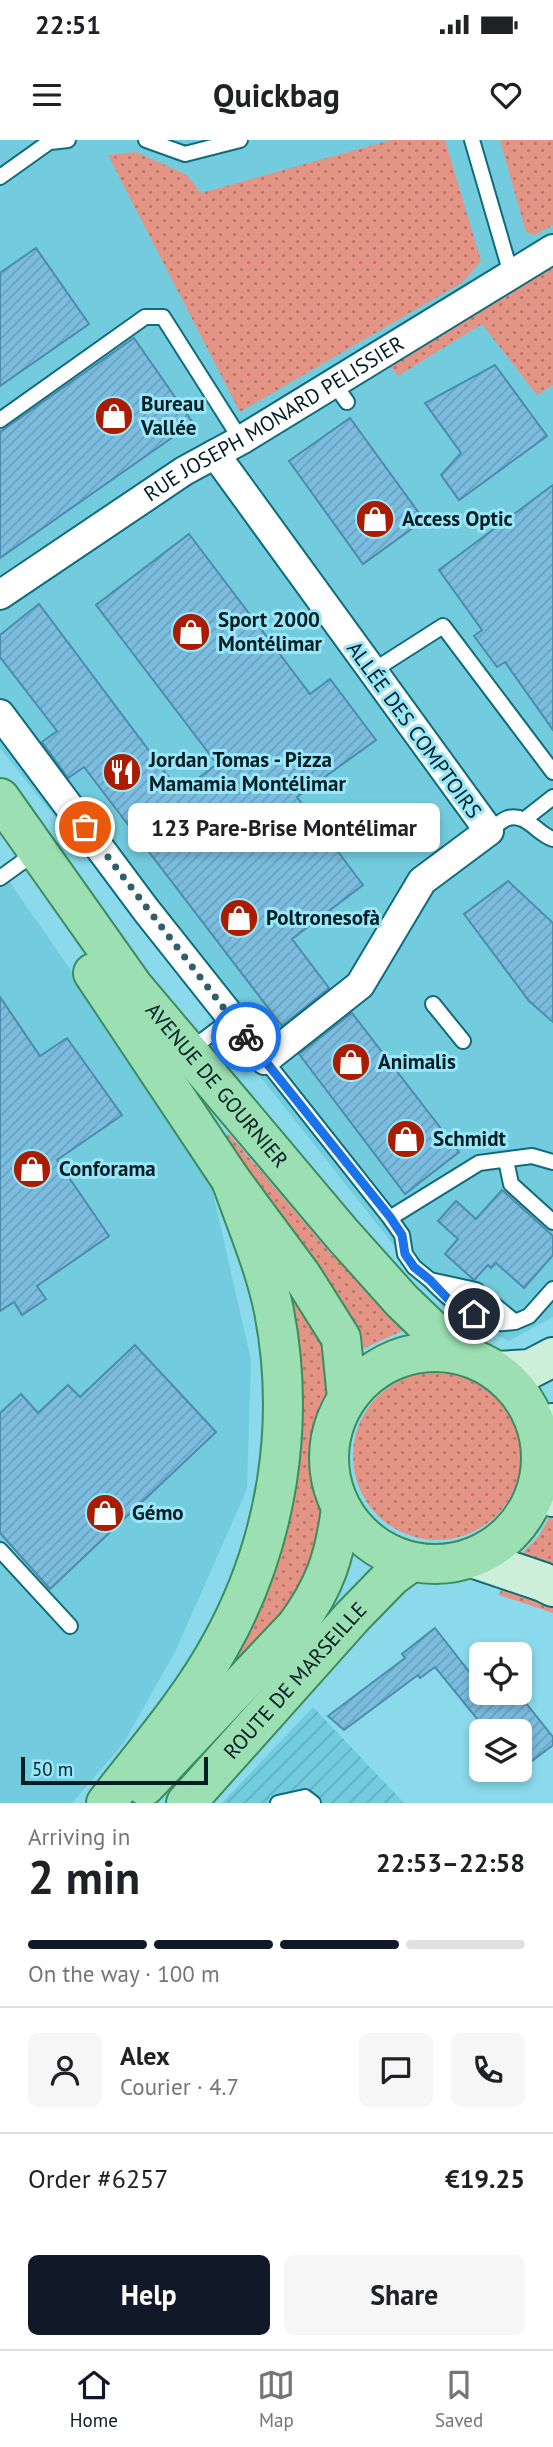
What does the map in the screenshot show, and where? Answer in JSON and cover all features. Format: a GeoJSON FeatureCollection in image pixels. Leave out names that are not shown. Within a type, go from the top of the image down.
{"type":"FeatureCollection","features":[{"type":"Feature","properties":{"kind":"main road","name":"AVENUE DE GOURNIER"},"geometry":{"type":"LineString","coordinates":[[0,798],[14,858],[114,1002],[231,1180],[302,1276],[341,1338],[347,1398]]}},
{"type":"Feature","properties":{"kind":"main road","name":"AVENUE DE GOURNIER"},"geometry":{"type":"LineString","coordinates":[[14,858],[133,986],[342,1234],[402,1301],[456,1353]]}},
{"type":"Feature","properties":{"kind":"main road"},"geometry":{"type":"LineString","coordinates":[[190,1119],[206,1114],[230,1124],[322,1227],[342,1234]]}},
{"type":"Feature","properties":{"kind":"main road"},"geometry":{"type":"LineString","coordinates":[[106,1803],[197,1682],[221,1644],[257,1565],[274,1506],[280,1463],[282,1365],[274,1309],[260,1258],[231,1180]]}},
{"type":"Feature","properties":{"kind":"main road"},"geometry":{"type":"LineString","coordinates":[[425,1352],[456,1353],[477,1360],[496,1371],[517,1390],[532,1413],[547,1458],[533,1502],[518,1526],[497,1545],[472,1558],[447,1564],[411,1562],[390,1554],[364,1536],[341,1508],[332,1484],[329,1454],[334,1425],[347,1398],[368,1375],[395,1359],[425,1352]]}},
{"type":"Feature","properties":{"kind":"main road"},"geometry":{"type":"LineString","coordinates":[[496,1371],[530,1369],[553,1357]]}},
{"type":"Feature","properties":{"kind":"main road"},"geometry":{"type":"LineString","coordinates":[[128,1803],[296,1626],[313,1602],[336,1546],[341,1508]]}},
{"type":"Feature","properties":{"kind":"main road"},"geometry":{"type":"LineString","coordinates":[[472,1558],[553,1587]]}},
{"type":"Feature","properties":{"kind":"main road","name":"ROUTE DE MARSEILLE"},"geometry":{"type":"LineString","coordinates":[[186,1803],[354,1616],[391,1577],[411,1562]]}},
{"type":"Feature","properties":{"kind":"street","name":"RUE JOSEPH MONARD PELISSIER"},"geometry":{"type":"LineString","coordinates":[[0,595],[184,471],[340,392],[511,274],[553,249]]}},
{"type":"Feature","properties":{"kind":"street","name":"ALLÉE DES COMPTOIRS"},"geometry":{"type":"LineString","coordinates":[[215,454],[489,831],[422,881],[360,985],[265,1060]]}},
{"type":"Feature","properties":{"kind":"street"},"geometry":{"type":"LineString","coordinates":[[0,714],[230,1018],[265,1060]]}},
{"type":"Feature","properties":{"kind":"lane"},"geometry":{"type":"LineString","coordinates":[[0,177],[51,141],[68,140]]}},
{"type":"Feature","properties":{"kind":"lane"},"geometry":{"type":"LineString","coordinates":[[146,140],[185,154],[240,140]]}},
{"type":"Feature","properties":{"kind":"lane"},"geometry":{"type":"LineString","coordinates":[[472,140],[511,274]]}},
{"type":"Feature","properties":{"kind":"lane"},"geometry":{"type":"LineString","coordinates":[[0,420],[145,317],[163,317],[241,440]]}},
{"type":"Feature","properties":{"kind":"lane"},"geometry":{"type":"LineString","coordinates":[[371,672],[443,626],[553,772]]}},
{"type":"Feature","properties":{"kind":"lane"},"geometry":{"type":"LineString","coordinates":[[525,819],[553,797]]}},
{"type":"Feature","properties":{"kind":"lane"},"geometry":{"type":"LineString","coordinates":[[489,831],[508,818],[525,819],[544,836],[553,839]]}},
{"type":"Feature","properties":{"kind":"lane"},"geometry":{"type":"LineString","coordinates":[[433,1004],[463,1041]]}},
{"type":"Feature","properties":{"kind":"lane"},"geometry":{"type":"LineString","coordinates":[[188,1052],[230,1018]]}},
{"type":"Feature","properties":{"kind":"lane"},"geometry":{"type":"LineString","coordinates":[[265,1060],[390,1217],[402,1235],[405,1254],[414,1267],[448,1299],[496,1323],[515,1322],[529,1316],[553,1289]]}},
{"type":"Feature","properties":{"kind":"lane"},"geometry":{"type":"LineString","coordinates":[[390,1217],[479,1163],[532,1156],[553,1162]]}},
{"type":"Feature","properties":{"kind":"lane"},"geometry":{"type":"LineString","coordinates":[[506,1160],[511,1184],[553,1222]]}},
{"type":"Feature","properties":{"kind":"lane"},"geometry":{"type":"LineString","coordinates":[[430,1280],[476,1290],[515,1322]]}},
{"type":"Feature","properties":{"kind":"lane"},"geometry":{"type":"LineString","coordinates":[[0,1550],[70,1626]]}},
{"type":"Feature","properties":{"kind":"lane"},"geometry":{"type":"LineString","coordinates":[[278,1803],[305,1797],[313,1803]]}},
{"type":"Feature","properties":{"kind":"shaded area"},"geometry":{"type":"Polygon","coordinates":[[[0,140],[553,140],[553,1317],[509,1341],[446,1311],[0,748],[0,140]]]}},
{"type":"Feature","properties":{"kind":"shaded area"},"geometry":{"type":"Polygon","coordinates":[[[391,140],[445,140],[481,261],[463,282],[240,412],[108,155],[136,152],[187,175],[201,193],[391,140]]]}},
{"type":"Feature","properties":{"kind":"shaded area"},"geometry":{"type":"Polygon","coordinates":[[[500,140],[553,140],[553,225],[535,235],[526,232],[500,140]]]}},
{"type":"Feature","properties":{"kind":"shaded area"},"geometry":{"type":"Polygon","coordinates":[[[553,265],[553,385],[537,395],[482,324],[398,376],[390,366],[553,265]]]}},
{"type":"Feature","properties":{"kind":"shaded area"},"geometry":{"type":"Polygon","coordinates":[[[0,868],[207,1167],[251,1360],[247,1489],[175,1652],[123,1744],[72,1803],[0,1803],[0,868]]]}},
{"type":"Feature","properties":{"kind":"shaded area"},"geometry":{"type":"Polygon","coordinates":[[[229,1134],[332,1255],[368,1279],[411,1327],[356,1352],[219,1137],[229,1134]]]}},
{"type":"Feature","properties":{"kind":"shaded area"},"geometry":{"type":"Polygon","coordinates":[[[270,1243],[311,1302],[337,1378],[319,1425],[314,1458],[326,1529],[299,1604],[161,1748],[271,1560],[270,1243]]]}},
{"type":"Feature","properties":{"kind":"shaded area"},"geometry":{"type":"Polygon","coordinates":[[[437,1372],[469,1379],[484,1386],[496,1397],[507,1409],[514,1424],[521,1456],[514,1488],[507,1503],[496,1515],[484,1526],[469,1533],[437,1540],[405,1533],[390,1526],[378,1515],[367,1503],[360,1488],[353,1456],[360,1424],[367,1409],[378,1397],[390,1386],[405,1379],[437,1372]]]}},
{"type":"Feature","properties":{"kind":"shaded area"},"geometry":{"type":"Polygon","coordinates":[[[550,1516],[553,1520],[553,1572],[518,1557],[538,1537],[550,1516]]]}},
{"type":"Feature","properties":{"kind":"shaded area"},"geometry":{"type":"Polygon","coordinates":[[[502,1588],[553,1602],[553,1613],[499,1595],[502,1588]]]}},
{"type":"Feature","properties":{"kind":"shaded area"},"geometry":{"type":"Polygon","coordinates":[[[313,1707],[404,1803],[222,1803],[313,1707]]]}},
{"type":"Feature","properties":{"kind":"building"},"geometry":{"type":"Polygon","coordinates":[[[36,248],[89,324],[0,386],[0,273],[36,248]]]}},
{"type":"Feature","properties":{"kind":"building"},"geometry":{"type":"Polygon","coordinates":[[[134,338],[193,423],[0,558],[0,432],[134,338]]]}},
{"type":"Feature","properties":{"kind":"building"},"geometry":{"type":"Polygon","coordinates":[[[495,365],[547,436],[459,500],[441,475],[461,453],[425,403],[495,365]]]}},
{"type":"Feature","properties":{"kind":"building"},"geometry":{"type":"Polygon","coordinates":[[[350,418],[424,520],[363,564],[289,461],[350,418]]]}},
{"type":"Feature","properties":{"kind":"building"},"geometry":{"type":"Polygon","coordinates":[[[553,485],[553,730],[505,662],[497,667],[474,636],[482,630],[439,570],[553,485]]]}},
{"type":"Feature","properties":{"kind":"building"},"geometry":{"type":"Polygon","coordinates":[[[189,534],[310,694],[330,679],[376,740],[297,797],[363,885],[292,939],[329,988],[282,1026],[84,767],[68,778],[42,742],[57,731],[0,657],[0,635],[39,604],[180,792],[217,764],[96,605],[189,534]]]}},
{"type":"Feature","properties":{"kind":"building"},"geometry":{"type":"Polygon","coordinates":[[[508,881],[553,923],[553,1022],[529,1001],[464,914],[508,881]]]}},
{"type":"Feature","properties":{"kind":"building","name":"Conforama"},"geometry":{"type":"Polygon","coordinates":[[[0,997],[40,1056],[67,1038],[122,1115],[57,1160],[109,1236],[37,1286],[46,1299],[22,1315],[14,1302],[0,1311],[0,997]]]}},
{"type":"Feature","properties":{"kind":"building"},"geometry":{"type":"Polygon","coordinates":[[[352,1013],[459,1152],[405,1194],[299,1054],[352,1013]]]}},
{"type":"Feature","properties":{"kind":"building"},"geometry":{"type":"Polygon","coordinates":[[[502,1190],[553,1236],[553,1255],[524,1288],[496,1263],[491,1268],[488,1265],[474,1280],[445,1254],[458,1239],[438,1221],[456,1201],[476,1219],[502,1190]]]}},
{"type":"Feature","properties":{"kind":"building"},"geometry":{"type":"Polygon","coordinates":[[[135,1345],[216,1432],[50,1589],[0,1533],[0,1413],[21,1394],[38,1413],[68,1385],[80,1397],[135,1345]]]}},
{"type":"Feature","properties":{"kind":"building"},"geometry":{"type":"Polygon","coordinates":[[[435,1628],[469,1671],[469,1705],[527,1705],[553,1737],[553,1745],[532,1761],[532,1719],[477,1719],[435,1667],[420,1678],[418,1675],[344,1730],[328,1716],[405,1658],[402,1654],[435,1628]]]}},
{"type":"Feature","properties":{"kind":"way so far"},"geometry":{"type":"LineString","coordinates":[[85,827],[246,1037]]}},
{"type":"Feature","properties":{"kind":"place","name":"Bureau Vallée"},"geometry":{"type":"Point","coordinates":[114,416]}},
{"type":"Feature","properties":{"kind":"place","name":"Access Optic"},"geometry":{"type":"Point","coordinates":[375,519]}},
{"type":"Feature","properties":{"kind":"place","name":"Sport 2000 Montélimar"},"geometry":{"type":"Point","coordinates":[191,632]}},
{"type":"Feature","properties":{"kind":"place","name":"Jordan Tomas - Pizza Mamamia Montélimar"},"geometry":{"type":"Point","coordinates":[122,772]}},
{"type":"Feature","properties":{"kind":"place","name":"123 Pare-Brise Montélimar"},"geometry":{"type":"Point","coordinates":[85,827]}},
{"type":"Feature","properties":{"kind":"place","name":"Poltronesofà"},"geometry":{"type":"Point","coordinates":[239,918]}},
{"type":"Feature","properties":{"kind":"place","name":"Animalis"},"geometry":{"type":"Point","coordinates":[351,1062]}},
{"type":"Feature","properties":{"kind":"place","name":"Schmidt"},"geometry":{"type":"Point","coordinates":[406,1139]}},
{"type":"Feature","properties":{"kind":"place","name":"Conforama"},"geometry":{"type":"Point","coordinates":[32,1169]}},
{"type":"Feature","properties":{"kind":"place","name":"Gémo"},"geometry":{"type":"Point","coordinates":[105,1513]}},
{"type":"Feature","properties":{"kind":"route"},"geometry":{"type":"LineString","coordinates":[[246,1037],[390,1217],[402,1235],[405,1254],[414,1267],[448,1299],[474,1314]]}}]}
